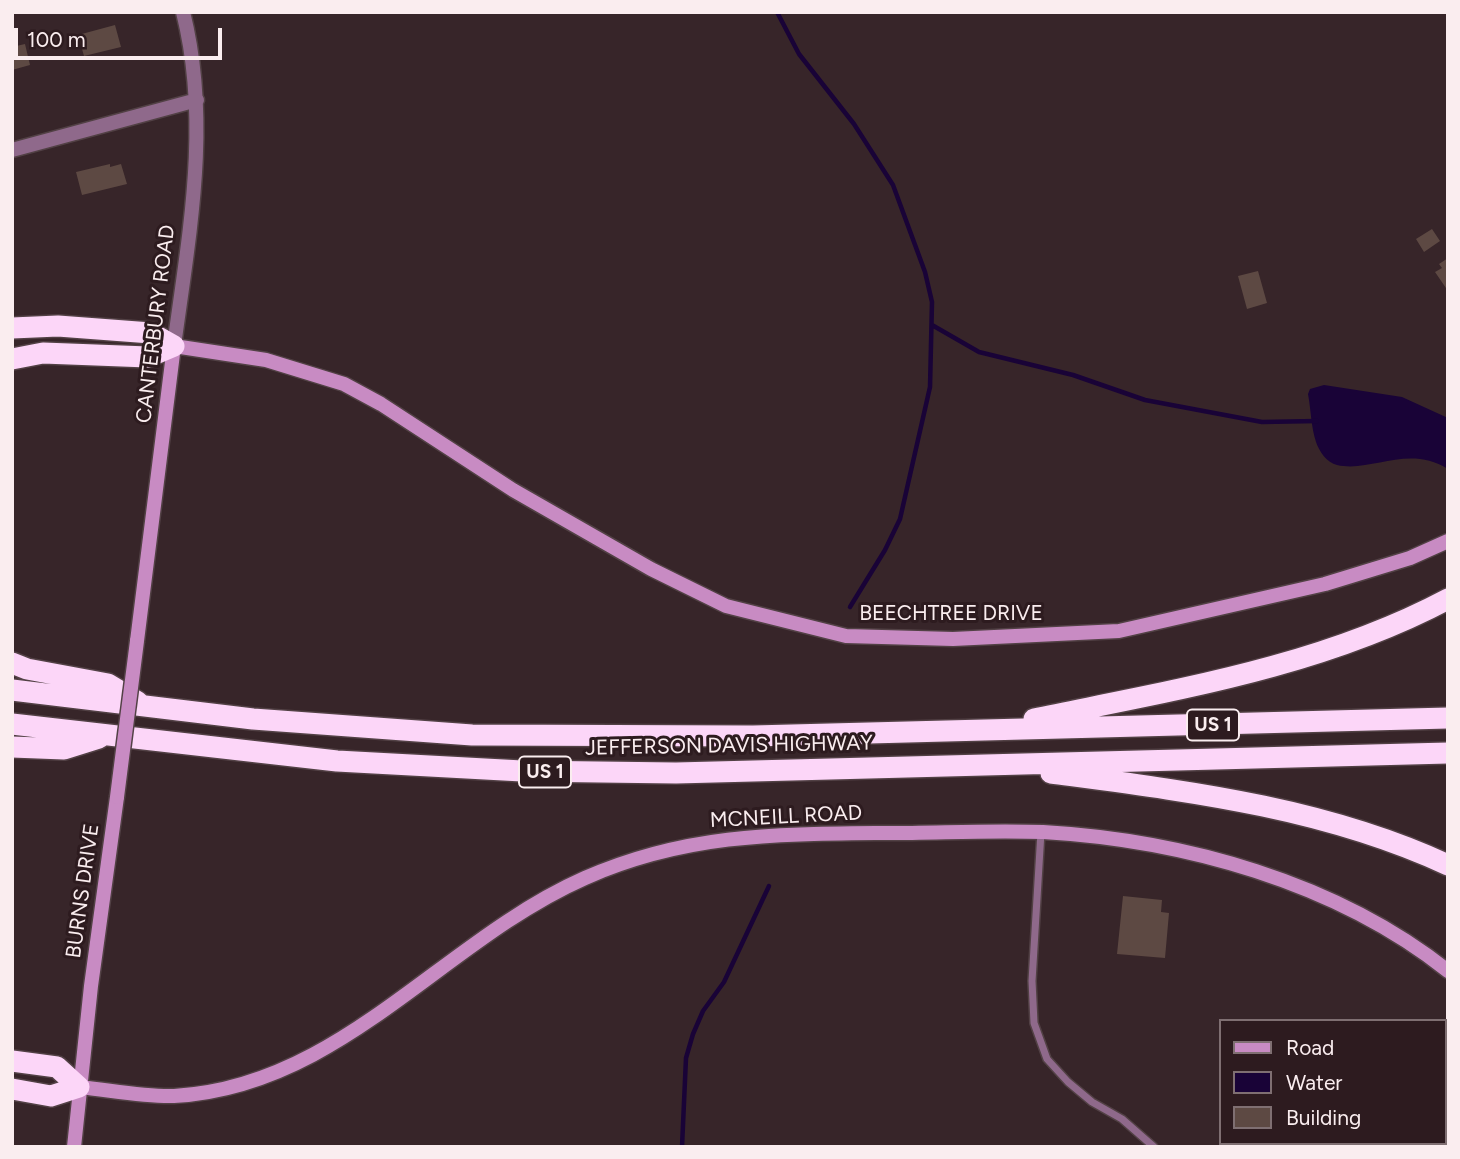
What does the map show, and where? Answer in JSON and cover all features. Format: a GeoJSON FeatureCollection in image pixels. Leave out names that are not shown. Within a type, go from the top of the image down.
{"type":"FeatureCollection","features":[{"type":"Feature","properties":{"kind":"highway"},"geometry":{"type":"LineString","coordinates":[[12,328],[58,326],[151,333],[174,346]]}},
{"type":"Feature","properties":{"kind":"highway"},"geometry":{"type":"LineString","coordinates":[[12,359],[43,354],[149,357],[174,346]]}},
{"type":"Feature","properties":{"kind":"highway"},"geometry":{"type":"LineString","coordinates":[[979,731],[1187,688],[1338,648],[1448,599]]}},
{"type":"Feature","properties":{"kind":"highway"},"geometry":{"type":"LineString","coordinates":[[12,663],[27,669],[108,684],[146,707]]}},
{"type":"Feature","properties":{"kind":"highway","name":"JEFFERSON DAVIS HIGHWAY"},"geometry":{"type":"LineString","coordinates":[[12,690],[253,719],[472,735],[616,738],[1448,718]]}},
{"type":"Feature","properties":{"kind":"highway","name":"JEFFERSON DAVIS HIGHWAY"},"geometry":{"type":"LineString","coordinates":[[12,724],[337,761],[522,771],[676,773],[1448,753]]}},
{"type":"Feature","properties":{"kind":"highway"},"geometry":{"type":"LineString","coordinates":[[12,747],[64,749],[106,736]]}},
{"type":"Feature","properties":{"kind":"highway"},"geometry":{"type":"LineString","coordinates":[[987,764],[1196,791],[1252,802],[1375,836],[1448,865]]}},
{"type":"Feature","properties":{"kind":"highway"},"geometry":{"type":"LineString","coordinates":[[12,1061],[57,1067],[79,1087],[51,1096],[12,1089]]}},
{"type":"Feature","properties":{"kind":"street","name":"CANTERBURY ROAD"},"geometry":{"type":"LineString","coordinates":[[137,641],[196,179],[197,100],[194,56],[183,12]]}},
{"type":"Feature","properties":{"kind":"street"},"geometry":{"type":"LineString","coordinates":[[12,150],[197,100]]}},
{"type":"Feature","properties":{"kind":"street","name":"BEECHTREE DRIVE"},"geometry":{"type":"LineString","coordinates":[[174,346],[266,360],[344,384],[381,404],[513,490],[651,569],[726,606],[846,636],[953,639],[1119,631],[1325,584],[1410,558],[1448,541]]}},
{"type":"Feature","properties":{"kind":"street","name":"BURNS DRIVE"},"geometry":{"type":"LineString","coordinates":[[74,1147],[79,1087],[137,641]]}},
{"type":"Feature","properties":{"kind":"street","name":"MCNEILL ROAD"},"geometry":{"type":"LineString","coordinates":[[79,1087],[172,1096],[220,1090],[275,1073],[309,1059],[349,1035],[520,911],[584,878],[649,854],[712,839],[772,834],[1041,832],[1134,842],[1195,855],[1283,881],[1369,920],[1448,971]]}},
{"type":"Feature","properties":{"kind":"lane"},"geometry":{"type":"LineString","coordinates":[[1041,832],[1031,981],[1034,1023],[1047,1059],[1068,1082],[1092,1102],[1122,1119],[1154,1147]]}},
{"type":"Feature","properties":{"kind":"water"},"geometry":{"type":"Polygon","coordinates":[[[1324,385],[1402,397],[1448,418],[1448,469],[1419,459],[1350,466],[1330,462],[1321,453],[1316,442],[1308,394],[1310,389],[1324,385]]]}},
{"type":"Feature","properties":{"kind":"building"},"geometry":{"type":"Polygon","coordinates":[[[115,25],[121,47],[84,56],[78,35],[115,25]]]}},
{"type":"Feature","properties":{"kind":"building"},"geometry":{"type":"Polygon","coordinates":[[[25,44],[30,65],[12,70],[12,47],[25,44]]]}},
{"type":"Feature","properties":{"kind":"building"},"geometry":{"type":"Polygon","coordinates":[[[110,164],[110,167],[121,164],[127,184],[82,195],[76,172],[110,164]]]}},
{"type":"Feature","properties":{"kind":"building"},"geometry":{"type":"Polygon","coordinates":[[[1432,229],[1440,241],[1424,252],[1416,239],[1432,229]]]}},
{"type":"Feature","properties":{"kind":"building"},"geometry":{"type":"Polygon","coordinates":[[[1448,258],[1448,291],[1435,272],[1442,268],[1439,264],[1448,258]]]}},
{"type":"Feature","properties":{"kind":"building"},"geometry":{"type":"Polygon","coordinates":[[[1258,271],[1267,303],[1247,309],[1238,276],[1258,271]]]}},
{"type":"Feature","properties":{"kind":"building"},"geometry":{"type":"Polygon","coordinates":[[[1123,896],[1162,900],[1161,912],[1169,913],[1165,958],[1117,954],[1123,896]]]}},
{"type":"Feature","properties":{"kind":"waterway"},"geometry":{"type":"LineString","coordinates":[[777,12],[799,54],[854,124],[893,185],[925,272],[932,302],[930,387],[900,519],[885,550],[850,607]]}},
{"type":"Feature","properties":{"kind":"waterway"},"geometry":{"type":"LineString","coordinates":[[932,325],[979,352],[1073,375],[1145,400],[1262,422],[1317,421]]}},
{"type":"Feature","properties":{"kind":"waterway"},"geometry":{"type":"LineString","coordinates":[[682,1147],[686,1058],[693,1034],[703,1011],[724,982],[769,886]]}}]}
